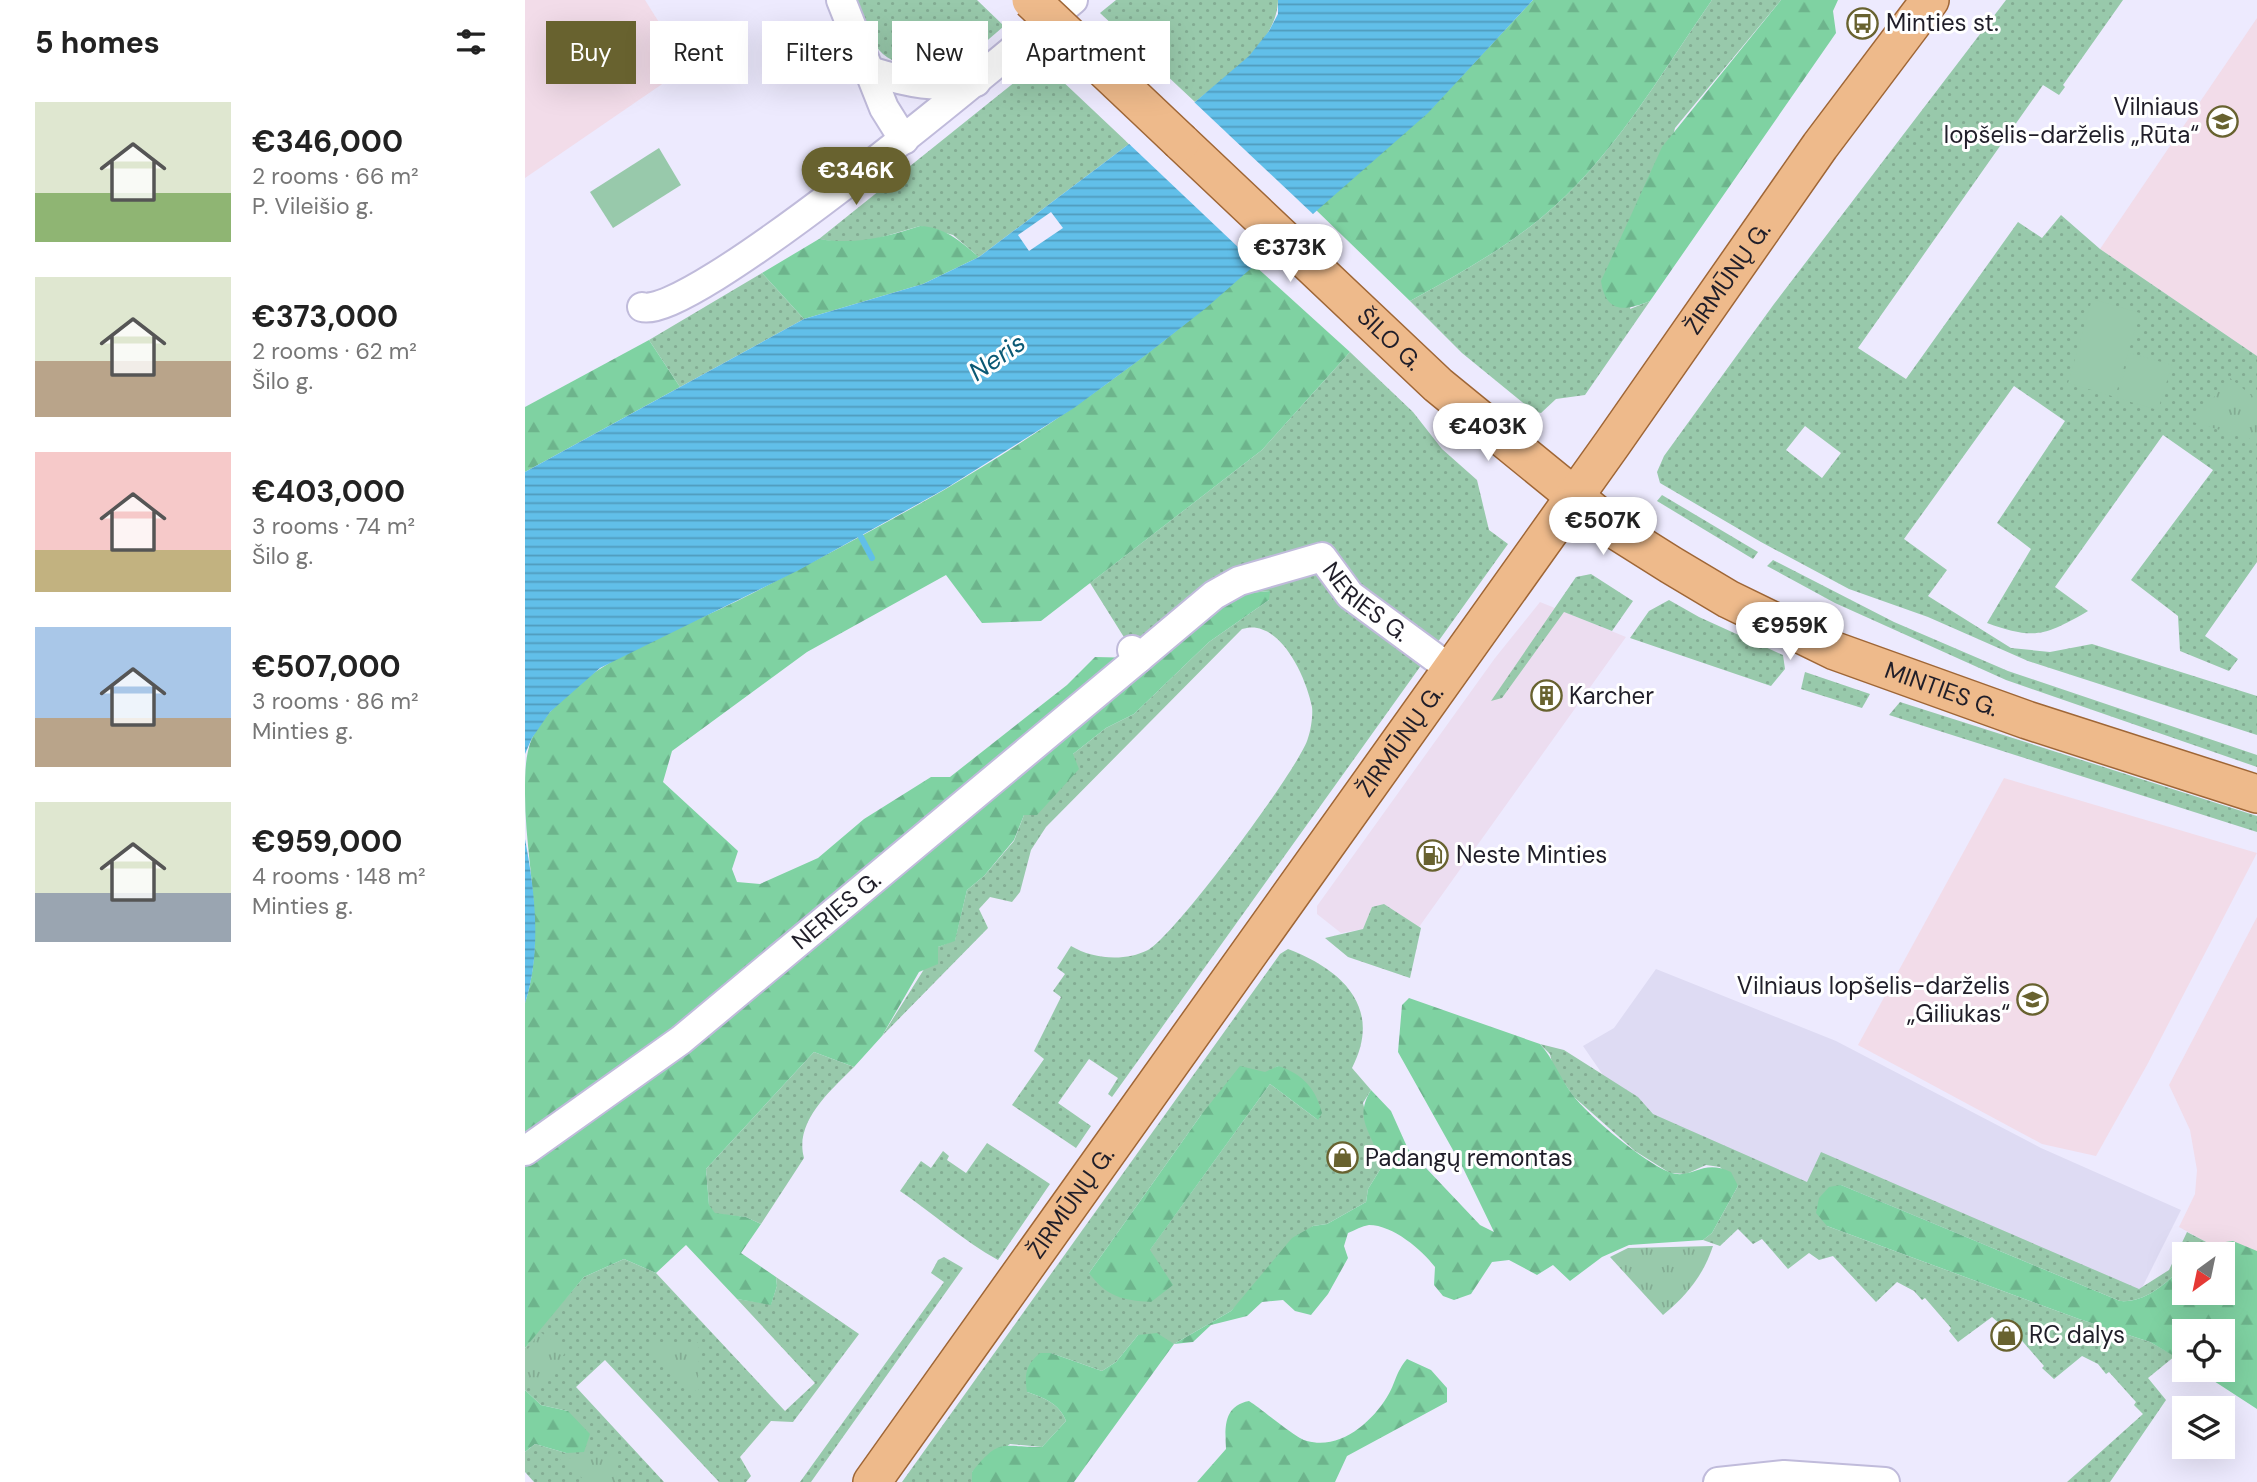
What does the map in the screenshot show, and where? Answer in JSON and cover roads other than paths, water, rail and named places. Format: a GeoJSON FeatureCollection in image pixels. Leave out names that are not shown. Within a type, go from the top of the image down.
{"type":"FeatureCollection","features":[{"type":"Feature","properties":{"kind":"main road","name":"ŠILO G."},"geometry":{"type":"LineString","coordinates":[[1031,0],[1438,385],[1575,495]]}},
{"type":"Feature","properties":{"kind":"main road","name":"ŽIRMŪNŲ G."},"geometry":{"type":"LineString","coordinates":[[872,1482],[1575,495],[1819,146],[1930,0]]}},
{"type":"Feature","properties":{"kind":"main road","name":"MINTIES G."},"geometry":{"type":"LineString","coordinates":[[1575,495],[1617,531],[1671,565],[1728,599],[1835,651],[2027,720],[2257,794]]}},
{"type":"Feature","properties":{"kind":"street"},"geometry":{"type":"LineString","coordinates":[[841,0],[850,21]]}},
{"type":"Feature","properties":{"kind":"street"},"geometry":{"type":"LineString","coordinates":[[988,72],[1073,0]]}},
{"type":"Feature","properties":{"kind":"street"},"geometry":{"type":"LineString","coordinates":[[875,84],[888,117],[904,140]]}},
{"type":"Feature","properties":{"kind":"street"},"geometry":{"type":"LineString","coordinates":[[915,84],[947,87],[964,84]]}},
{"type":"Feature","properties":{"kind":"street"},"geometry":{"type":"LineString","coordinates":[[642,307],[659,307],[717,275],[904,140],[974,84]]}},
{"type":"Feature","properties":{"kind":"street","name":"NERIES G."},"geometry":{"type":"LineString","coordinates":[[525,1151],[681,1040],[1135,654],[1214,595],[1239,581],[1322,557],[1350,596],[1450,668]]}},
{"type":"Feature","properties":{"kind":"street"},"geometry":{"type":"LineString","coordinates":[[1718,1482],[1784,1475],[1885,1482]]}},
{"type":"Feature","properties":{"kind":"water","name":"Neris"},"geometry":{"type":"Polygon","coordinates":[[[1278,0],[1533,0],[1428,113],[1206,308],[1146,355],[1074,408],[945,489],[799,570],[600,668],[550,712],[532,738],[525,754],[525,472],[804,319],[923,284],[979,257],[1129,144],[1195,102],[1249,56],[1269,31],[1278,14],[1278,0]]]}},
{"type":"Feature","properties":{"kind":"water"},"geometry":{"type":"Polygon","coordinates":[[[525,839],[532,880],[535,942],[534,963],[525,1003],[525,839]]]}},
{"type":"Feature","properties":{"kind":"waterway"},"geometry":{"type":"LineString","coordinates":[[861,537],[872,558]]}},
{"type":"Feature","properties":{"kind":"place","name":"Minties st."},"geometry":{"type":"Point","coordinates":[1863,23]}},
{"type":"Feature","properties":{"kind":"place","name":"Vilniaus lopšelis-darželis „Rūta“"},"geometry":{"type":"Point","coordinates":[2222,121]}},
{"type":"Feature","properties":{"kind":"place","name":"Karcher"},"geometry":{"type":"Point","coordinates":[1546,696]}},
{"type":"Feature","properties":{"kind":"place","name":"Neste Minties"},"geometry":{"type":"Point","coordinates":[1433,855]}},
{"type":"Feature","properties":{"kind":"place","name":"Vilniaus lopšelis-darželis „Giliukas“"},"geometry":{"type":"Point","coordinates":[2033,1000]}},
{"type":"Feature","properties":{"kind":"place","name":"Padangų remontas"},"geometry":{"type":"Point","coordinates":[1342,1158]}},
{"type":"Feature","properties":{"kind":"place","name":"RC dalys"},"geometry":{"type":"Point","coordinates":[2006,1335]}}]}
